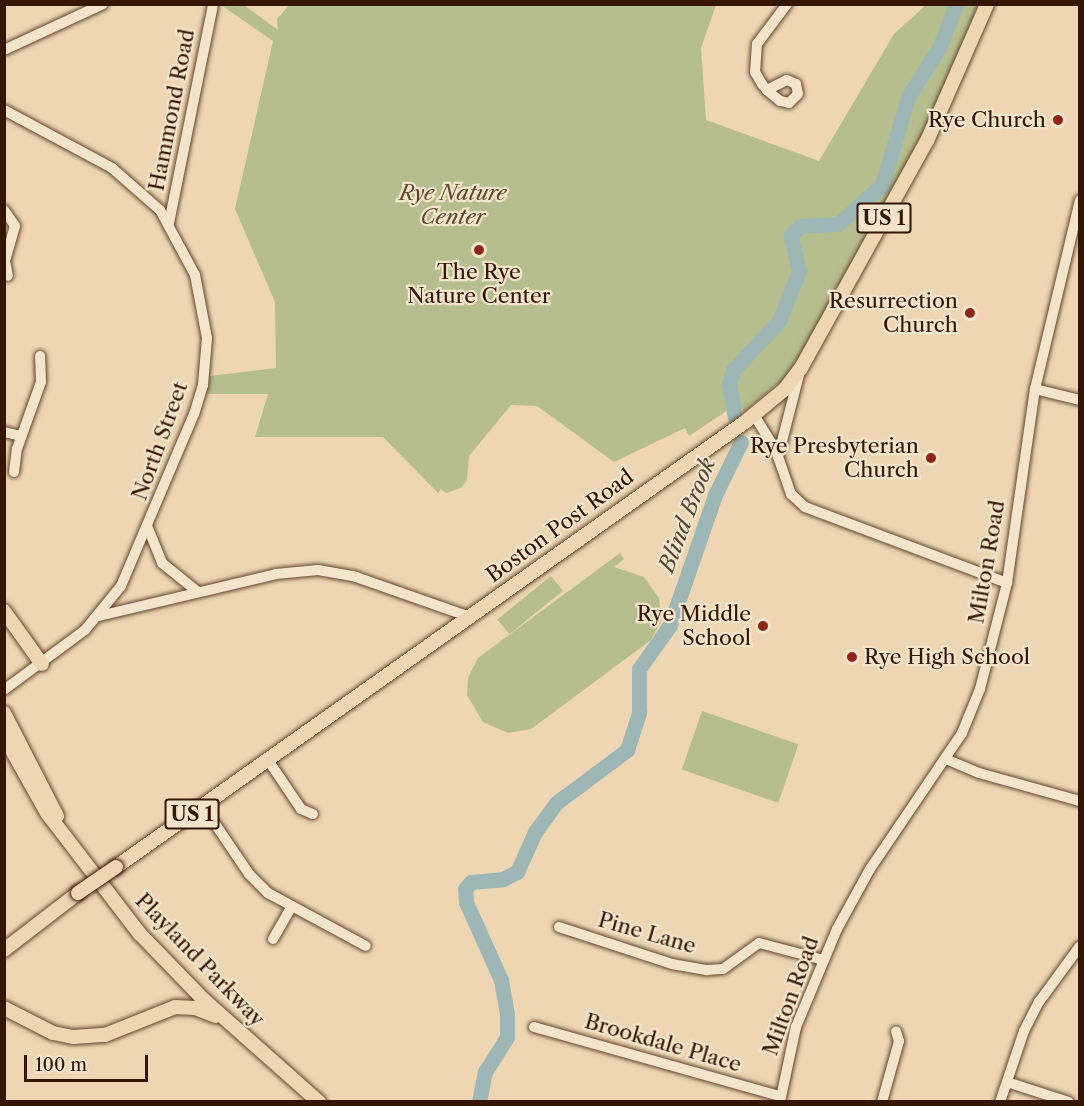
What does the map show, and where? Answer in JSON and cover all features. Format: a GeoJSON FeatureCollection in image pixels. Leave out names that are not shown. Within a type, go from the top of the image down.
{"type":"FeatureCollection","features":[{"type":"Feature","properties":{"kind":"main road","name":"Boston Post Road"},"geometry":{"type":"LineString","coordinates":[[4,950],[78,894],[754,415],[801,368],[934,127],[987,4]]}},
{"type":"Feature","properties":{"kind":"main road"},"geometry":{"type":"LineString","coordinates":[[4,611],[42,664]]}},
{"type":"Feature","properties":{"kind":"main road","name":"Playland Parkway"},"geometry":{"type":"LineString","coordinates":[[4,713],[65,834]]}},
{"type":"Feature","properties":{"kind":"main road","name":"Playland Parkway"},"geometry":{"type":"LineString","coordinates":[[4,736],[37,797],[140,934],[229,1023],[319,1101]]}},
{"type":"Feature","properties":{"kind":"main road"},"geometry":{"type":"LineString","coordinates":[[4,1008],[53,1033],[74,1037],[105,1035],[175,1007],[205,1011],[229,1023]]}},
{"type":"Feature","properties":{"kind":"street"},"geometry":{"type":"LineString","coordinates":[[4,50],[103,4]]}},
{"type":"Feature","properties":{"kind":"street","name":"Hammond Road"},"geometry":{"type":"LineString","coordinates":[[169,223],[213,4]]}},
{"type":"Feature","properties":{"kind":"street"},"geometry":{"type":"LineString","coordinates":[[767,90],[754,72],[757,44],[787,4]]}},
{"type":"Feature","properties":{"kind":"street","name":"North Street"},"geometry":{"type":"LineString","coordinates":[[4,110],[112,168],[148,198],[169,223],[190,261],[201,291],[207,355],[199,398],[148,528],[121,586],[99,616]]}},
{"type":"Feature","properties":{"kind":"street","name":"Milton Road"},"geometry":{"type":"LineString","coordinates":[[780,1099],[794,1036],[824,960],[865,877],[946,759],[976,698],[1007,583],[1035,389],[1080,200]]}},
{"type":"Feature","properties":{"kind":"street"},"geometry":{"type":"LineString","coordinates":[[4,210],[15,226],[6,261],[8,276]]}},
{"type":"Feature","properties":{"kind":"street"},"geometry":{"type":"LineString","coordinates":[[14,472],[21,436],[41,382],[40,356]]}},
{"type":"Feature","properties":{"kind":"street"},"geometry":{"type":"LineString","coordinates":[[778,458],[801,368]]}},
{"type":"Feature","properties":{"kind":"street"},"geometry":{"type":"LineString","coordinates":[[1035,389],[1080,400]]}},
{"type":"Feature","properties":{"kind":"street"},"geometry":{"type":"LineString","coordinates":[[754,415],[778,458],[791,494],[805,507],[1007,583]]}},
{"type":"Feature","properties":{"kind":"street"},"geometry":{"type":"LineString","coordinates":[[4,432],[21,436]]}},
{"type":"Feature","properties":{"kind":"street"},"geometry":{"type":"LineString","coordinates":[[148,528],[162,563],[198,592]]}},
{"type":"Feature","properties":{"kind":"street"},"geometry":{"type":"LineString","coordinates":[[4,690],[42,664],[99,616],[276,574],[318,570],[356,578],[470,617]]}},
{"type":"Feature","properties":{"kind":"street"},"geometry":{"type":"LineString","coordinates":[[946,759],[989,776],[1080,801]]}},
{"type":"Feature","properties":{"kind":"street"},"geometry":{"type":"LineString","coordinates":[[268,760],[301,809],[313,814]]}},
{"type":"Feature","properties":{"kind":"street"},"geometry":{"type":"LineString","coordinates":[[203,806],[249,874],[268,893],[291,908],[366,946]]}},
{"type":"Feature","properties":{"kind":"street"},"geometry":{"type":"LineString","coordinates":[[273,939],[291,908]]}},
{"type":"Feature","properties":{"kind":"street","name":"Pine Lane"},"geometry":{"type":"LineString","coordinates":[[559,927],[662,961],[707,970],[723,969],[759,943],[824,960]]}},
{"type":"Feature","properties":{"kind":"street"},"geometry":{"type":"LineString","coordinates":[[1000,1101],[1039,1002],[1076,958],[1080,946]]}},
{"type":"Feature","properties":{"kind":"street","name":"Brookdale Place"},"geometry":{"type":"LineString","coordinates":[[534,1027],[780,1099]]}},
{"type":"Feature","properties":{"kind":"street"},"geometry":{"type":"LineString","coordinates":[[882,1101],[899,1041],[896,1031]]}},
{"type":"Feature","properties":{"kind":"street"},"geometry":{"type":"LineString","coordinates":[[1006,1082],[1069,1101]]}},
{"type":"Feature","properties":{"kind":"green space","name":"Rye Nature Center"},"geometry":{"type":"Polygon","coordinates":[[[221,5],[244,5],[278,30],[277,19],[289,5],[716,5],[701,48],[706,120],[819,161],[894,34],[926,5],[981,5],[947,88],[803,354],[783,383],[778,383],[744,412],[737,404],[689,436],[685,428],[614,462],[537,406],[511,405],[469,456],[467,480],[461,488],[446,493],[441,489],[438,493],[383,437],[255,437],[268,394],[206,394],[210,376],[276,368],[275,302],[235,209],[273,41],[221,5]]]}},
{"type":"Feature","properties":{"kind":"green space"},"geometry":{"type":"Polygon","coordinates":[[[620,553],[624,559],[614,567],[644,577],[659,598],[661,621],[651,640],[531,729],[508,733],[483,722],[467,695],[468,678],[478,658],[620,553]]]}},
{"type":"Feature","properties":{"kind":"green space"},"geometry":{"type":"Polygon","coordinates":[[[551,576],[563,591],[509,634],[497,619],[551,576]]]}},
{"type":"Feature","properties":{"kind":"green space"},"geometry":{"type":"Polygon","coordinates":[[[702,711],[798,744],[778,803],[682,770],[702,711]]]}},
{"type":"Feature","properties":{"kind":"waterway","name":"Blind Brook"},"geometry":{"type":"LineString","coordinates":[[735,418],[729,385],[733,370],[779,321],[799,271],[791,235],[800,226],[838,224],[882,185],[908,97],[940,46],[956,4]]}},
{"type":"Feature","properties":{"kind":"waterway","name":"Blind Brook"},"geometry":{"type":"LineString","coordinates":[[479,1102],[485,1072],[507,1037],[507,1014],[501,980],[466,902],[465,889],[471,882],[503,879],[517,872],[535,832],[556,803],[627,750],[639,712],[639,669],[670,625],[715,495],[741,442]]}},
{"type":"Feature","properties":{"kind":"place","name":"Rye Church"},"geometry":{"type":"Point","coordinates":[1058,120]}},
{"type":"Feature","properties":{"kind":"place","name":"The Rye Nature Center"},"geometry":{"type":"Point","coordinates":[479,250]}},
{"type":"Feature","properties":{"kind":"place","name":"Resurrection Church"},"geometry":{"type":"Point","coordinates":[970,313]}},
{"type":"Feature","properties":{"kind":"place","name":"Rye Presbyterian Church"},"geometry":{"type":"Point","coordinates":[931,458]}},
{"type":"Feature","properties":{"kind":"place","name":"Rye Middle School"},"geometry":{"type":"Point","coordinates":[763,626]}},
{"type":"Feature","properties":{"kind":"place","name":"Rye High School"},"geometry":{"type":"Point","coordinates":[852,657]}}]}
